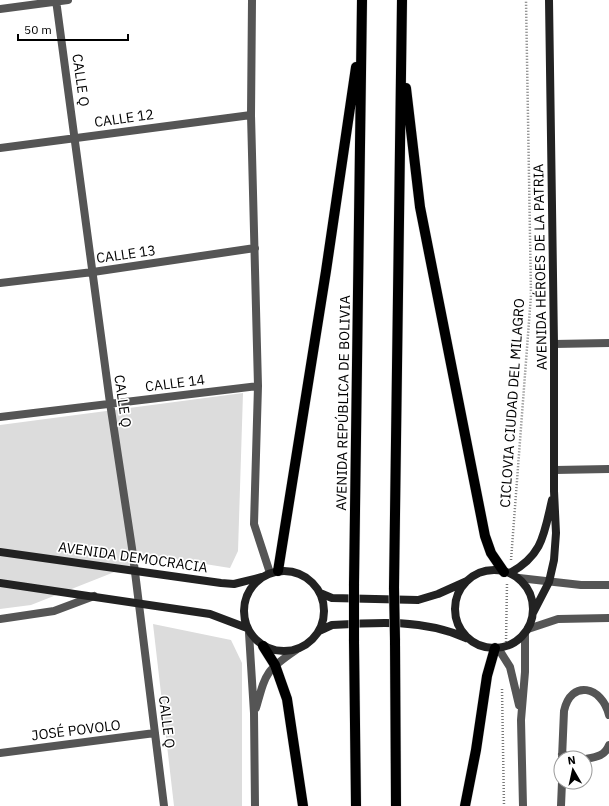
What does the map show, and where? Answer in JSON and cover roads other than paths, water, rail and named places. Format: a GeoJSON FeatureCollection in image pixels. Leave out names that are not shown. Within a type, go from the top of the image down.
{"type":"FeatureCollection","features":[{"type":"Feature","properties":{"kind":"main road","name":"AVENIDA REPÚBLICA DE BOLIVIA"},"geometry":{"type":"LineString","coordinates":[[356,806],[354,584],[362,0]]}},
{"type":"Feature","properties":{"kind":"main road"},"geometry":{"type":"LineString","coordinates":[[396,806],[394,588],[402,0]]}},
{"type":"Feature","properties":{"kind":"main road","name":"AVENIDA HÉROES DE LA PATRIA"},"geometry":{"type":"LineString","coordinates":[[526,631],[533,613],[549,582],[554,560],[556,533],[554,492],[554,344],[549,0]]}},
{"type":"Feature","properties":{"kind":"main road"},"geometry":{"type":"LineString","coordinates":[[270,574],[326,271],[362,26]]}},
{"type":"Feature","properties":{"kind":"main road"},"geometry":{"type":"LineString","coordinates":[[401,47],[423,222],[485,536],[491,553],[507,573]]}},
{"type":"Feature","properties":{"kind":"main road"},"geometry":{"type":"LineString","coordinates":[[507,573],[530,560],[542,543],[554,492]]}},
{"type":"Feature","properties":{"kind":"main road","name":"AVENIDA DEMOCRACIA"},"geometry":{"type":"LineString","coordinates":[[0,552],[234,584],[270,574]]}},
{"type":"Feature","properties":{"kind":"main road"},"geometry":{"type":"LineString","coordinates":[[248,630],[244,617],[244,605],[250,589],[270,574],[291,572],[303,576],[313,583],[320,594],[324,612],[319,631],[313,639],[296,650],[284,652],[263,646]]}},
{"type":"Feature","properties":{"kind":"main road"},"geometry":{"type":"LineString","coordinates":[[320,594],[332,598],[418,600],[438,594],[486,572],[507,573],[519,578],[530,593],[533,603],[533,613]]}},
{"type":"Feature","properties":{"kind":"main road"},"geometry":{"type":"LineString","coordinates":[[467,638],[460,629],[456,619],[455,607],[462,588],[469,580]]}},
{"type":"Feature","properties":{"kind":"main road"},"geometry":{"type":"LineString","coordinates":[[0,583],[95,596],[140,605],[210,614],[248,630],[263,646],[275,664],[287,699],[303,806]]}},
{"type":"Feature","properties":{"kind":"main road"},"geometry":{"type":"LineString","coordinates":[[319,631],[332,625],[420,624],[438,627],[467,638],[476,644],[500,648],[516,642],[526,631]]}},
{"type":"Feature","properties":{"kind":"main road"},"geometry":{"type":"LineString","coordinates":[[465,806],[476,750],[487,676],[500,648]]}},
{"type":"Feature","properties":{"kind":"street"},"geometry":{"type":"LineString","coordinates":[[0,9],[68,0]]}},
{"type":"Feature","properties":{"kind":"street"},"geometry":{"type":"LineString","coordinates":[[252,0],[251,115],[258,386],[254,524],[270,574]]}},
{"type":"Feature","properties":{"kind":"street","name":"CALLE Q"},"geometry":{"type":"LineString","coordinates":[[56,1],[76,138],[110,403],[140,605],[164,806]]}},
{"type":"Feature","properties":{"kind":"street","name":"CALLE 12"},"geometry":{"type":"LineString","coordinates":[[0,148],[251,115]]}},
{"type":"Feature","properties":{"kind":"street","name":"CALLE 13"},"geometry":{"type":"LineString","coordinates":[[0,284],[255,248]]}},
{"type":"Feature","properties":{"kind":"street"},"geometry":{"type":"LineString","coordinates":[[554,344],[609,343]]}},
{"type":"Feature","properties":{"kind":"street","name":"CALLE 14"},"geometry":{"type":"LineString","coordinates":[[0,417],[258,386]]}},
{"type":"Feature","properties":{"kind":"street"},"geometry":{"type":"LineString","coordinates":[[555,470],[609,469]]}},
{"type":"Feature","properties":{"kind":"street"},"geometry":{"type":"LineString","coordinates":[[519,578],[581,585],[609,585]]}},
{"type":"Feature","properties":{"kind":"street"},"geometry":{"type":"LineString","coordinates":[[0,619],[54,612],[95,596]]}},
{"type":"Feature","properties":{"kind":"street"},"geometry":{"type":"LineString","coordinates":[[523,806],[522,720],[526,631],[558,619],[609,618]]}},
{"type":"Feature","properties":{"kind":"street"},"geometry":{"type":"LineString","coordinates":[[248,630],[254,713],[255,806]]}},
{"type":"Feature","properties":{"kind":"street"},"geometry":{"type":"LineString","coordinates":[[500,648],[514,678],[522,720]]}},
{"type":"Feature","properties":{"kind":"street"},"geometry":{"type":"LineString","coordinates":[[254,713],[264,679],[275,664],[296,650]]}},
{"type":"Feature","properties":{"kind":"street"},"geometry":{"type":"LineString","coordinates":[[562,750],[564,711],[566,704],[573,694],[584,690],[594,692],[605,702],[609,715]]}},
{"type":"Feature","properties":{"kind":"street","name":"JOSÉ POVOLO"},"geometry":{"type":"LineString","coordinates":[[0,753],[155,733]]}},
{"type":"Feature","properties":{"kind":"street"},"geometry":{"type":"LineString","coordinates":[[593,757],[602,754],[606,751],[609,745]]}},
{"type":"Feature","properties":{"kind":"street"},"geometry":{"type":"LineString","coordinates":[[561,806],[562,790]]}}]}
